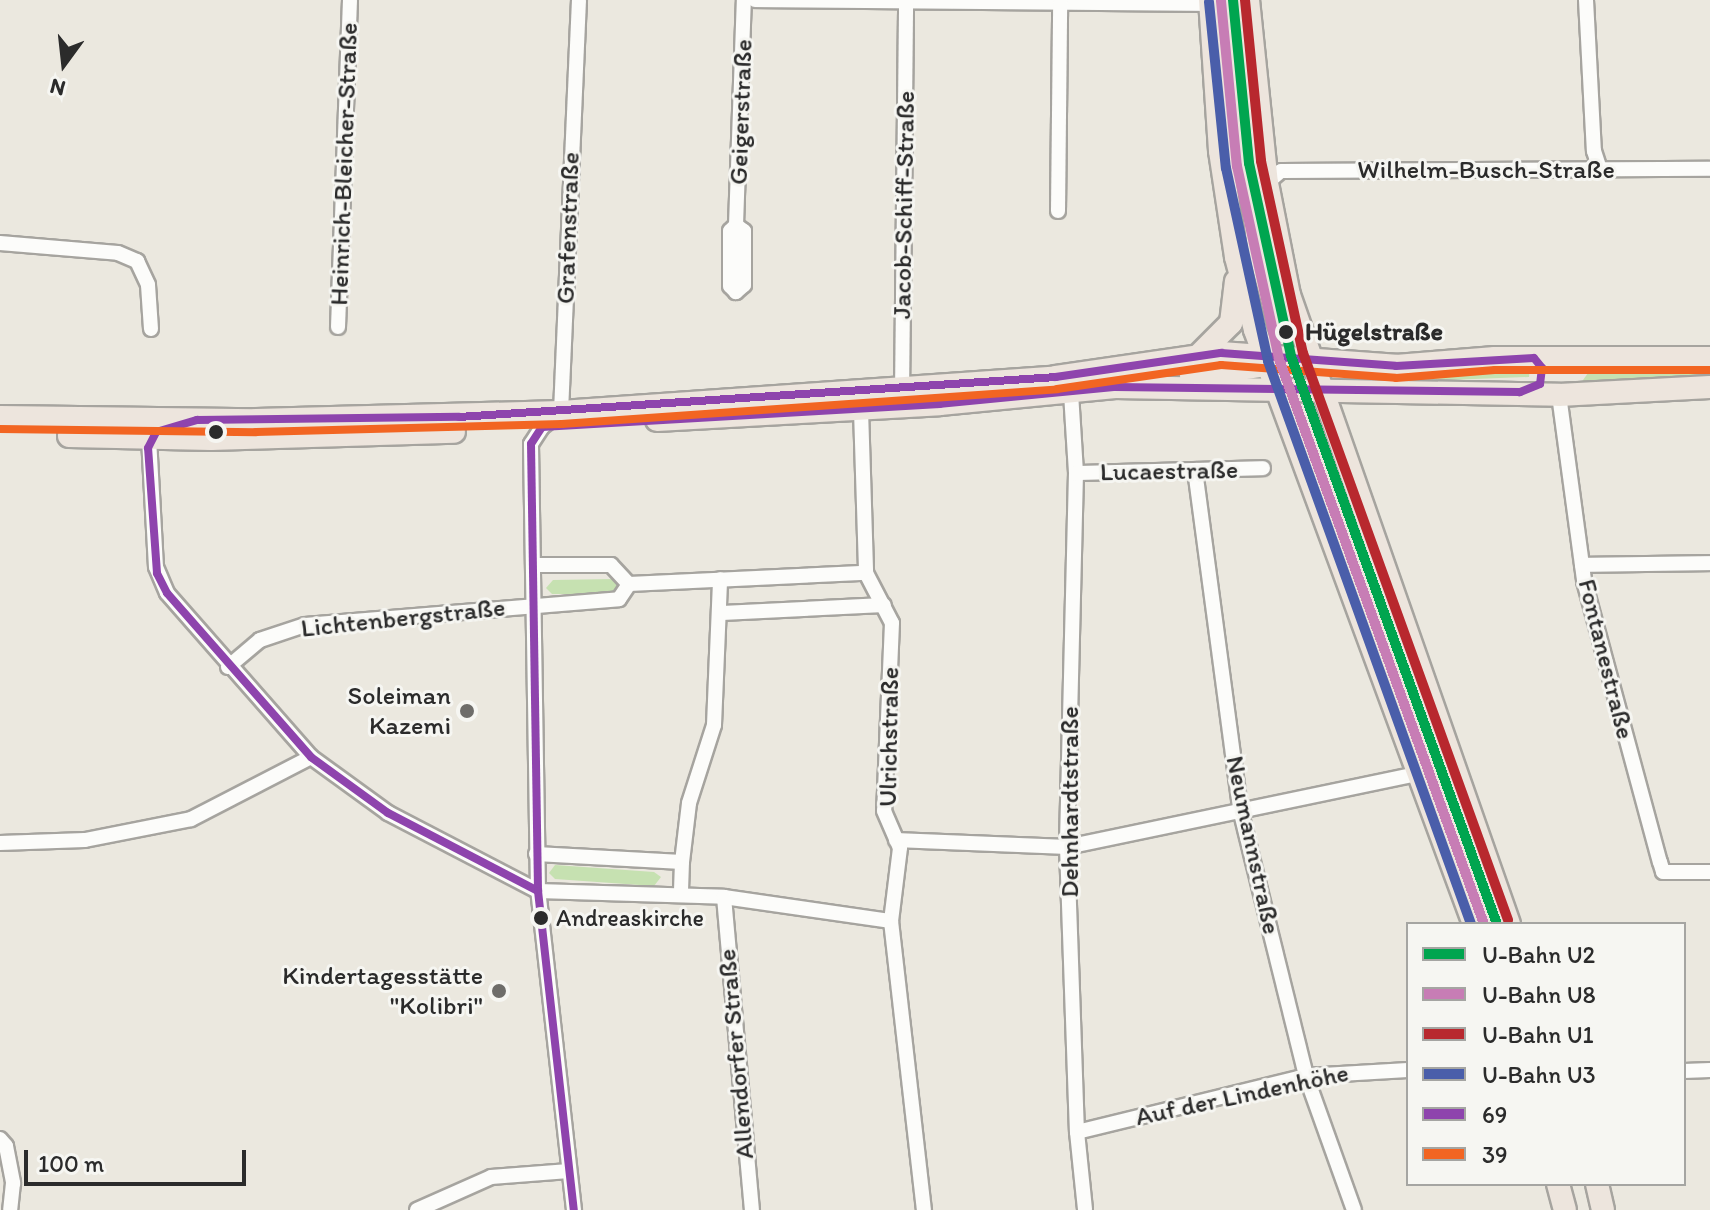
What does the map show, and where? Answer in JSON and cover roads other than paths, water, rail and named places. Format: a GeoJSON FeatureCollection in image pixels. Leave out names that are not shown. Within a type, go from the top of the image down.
{"type":"FeatureCollection","features":[{"type":"Feature","properties":{"kind":"main road"},"geometry":{"type":"LineString","coordinates":[[1248,0],[1267,183],[1279,256],[1302,334],[1300,357],[1317,388],[1508,922]]}},
{"type":"Feature","properties":{"kind":"main road"},"geometry":{"type":"LineString","coordinates":[[1210,2],[1211,80],[1236,257],[1265,361],[1421,773],[1473,922]]}},
{"type":"Feature","properties":{"kind":"main road"},"geometry":{"type":"LineString","coordinates":[[1200,354],[1231,323],[1236,257]]}},
{"type":"Feature","properties":{"kind":"main road"},"geometry":{"type":"LineString","coordinates":[[0,432],[149,438],[333,438],[530,429],[861,410],[902,397],[1200,354],[1265,361]]}},
{"type":"Feature","properties":{"kind":"main road"},"geometry":{"type":"LineString","coordinates":[[0,417],[530,429],[561,412],[1071,393],[1300,357],[1396,366],[1534,358],[1710,358]]}},
{"type":"Feature","properties":{"kind":"main road"},"geometry":{"type":"LineString","coordinates":[[1520,392],[1541,381],[1543,372],[1534,358]]}},
{"type":"Feature","properties":{"kind":"main road"},"geometry":{"type":"LineString","coordinates":[[1559,395],[1563,375],[1594,359]]}},
{"type":"Feature","properties":{"kind":"main road"},"geometry":{"type":"LineString","coordinates":[[1289,425],[1317,388],[1396,366]]}},
{"type":"Feature","properties":{"kind":"main road"},"geometry":{"type":"LineString","coordinates":[[1115,387],[1317,388],[1559,395],[1710,387]]}},
{"type":"Feature","properties":{"kind":"main road"},"geometry":{"type":"LineString","coordinates":[[149,438],[197,420]]}},
{"type":"Feature","properties":{"kind":"main road"},"geometry":{"type":"LineString","coordinates":[[1559,1186],[1565,1210]]}},
{"type":"Feature","properties":{"kind":"main road"},"geometry":{"type":"LineString","coordinates":[[1597,1186],[1603,1210]]}},
{"type":"Feature","properties":{"kind":"street","name":"Heinrich-Bleicher-Straße"},"geometry":{"type":"LineString","coordinates":[[338,327],[350,0]]}},
{"type":"Feature","properties":{"kind":"street","name":"Grafenstraße"},"geometry":{"type":"LineString","coordinates":[[561,412],[579,0]]}},
{"type":"Feature","properties":{"kind":"street","name":"Geigerstraße"},"geometry":{"type":"LineString","coordinates":[[736,225],[744,0]]}},
{"type":"Feature","properties":{"kind":"street"},"geometry":{"type":"LineString","coordinates":[[755,0],[1060,4],[1210,2]]}},
{"type":"Feature","properties":{"kind":"street"},"geometry":{"type":"LineString","coordinates":[[1586,0],[1600,170]]}},
{"type":"Feature","properties":{"kind":"street","name":"Jacob-Schiff-Straße"},"geometry":{"type":"LineString","coordinates":[[902,397],[906,2]]}},
{"type":"Feature","properties":{"kind":"street"},"geometry":{"type":"LineString","coordinates":[[1058,211],[1060,4]]}},
{"type":"Feature","properties":{"kind":"street","name":"Wilhelm-Busch-Straße"},"geometry":{"type":"LineString","coordinates":[[1267,183],[1281,171],[1710,169]]}},
{"type":"Feature","properties":{"kind":"street"},"geometry":{"type":"LineString","coordinates":[[0,243],[118,253],[137,261],[148,285],[151,329]]}},
{"type":"Feature","properties":{"kind":"street","name":"Dehnhardtstraße"},"geometry":{"type":"LineString","coordinates":[[1071,393],[1076,473],[1067,847],[1077,1132],[1085,1210]]}},
{"type":"Feature","properties":{"kind":"street","name":"Fontanestraße"},"geometry":{"type":"LineString","coordinates":[[1559,395],[1582,565],[1663,872],[1710,872]]}},
{"type":"Feature","properties":{"kind":"street","name":"Ulrichstraße"},"geometry":{"type":"LineString","coordinates":[[861,410],[866,573],[892,623],[884,811],[900,848],[891,921],[924,1210]]}},
{"type":"Feature","properties":{"kind":"street"},"geometry":{"type":"LineString","coordinates":[[530,429],[538,891],[574,1210]]}},
{"type":"Feature","properties":{"kind":"street"},"geometry":{"type":"LineString","coordinates":[[149,438],[157,573],[167,593],[228,667],[311,757],[388,813],[538,891],[724,897],[891,921]]}},
{"type":"Feature","properties":{"kind":"street","name":"Lucaestraße"},"geometry":{"type":"LineString","coordinates":[[1076,473],[1263,468]]}},
{"type":"Feature","properties":{"kind":"street","name":"Neumannstraße"},"geometry":{"type":"LineString","coordinates":[[1195,470],[1241,813],[1306,1076],[1354,1210]]}},
{"type":"Feature","properties":{"kind":"street"},"geometry":{"type":"LineString","coordinates":[[1582,565],[1710,563]]}},
{"type":"Feature","properties":{"kind":"street"},"geometry":{"type":"LineString","coordinates":[[534,565],[611,565],[629,584]]}},
{"type":"Feature","properties":{"kind":"street","name":"Lichtenbergstraße"},"geometry":{"type":"LineString","coordinates":[[228,667],[260,640],[305,625],[619,599],[629,584],[866,573]]}},
{"type":"Feature","properties":{"kind":"street"},"geometry":{"type":"LineString","coordinates":[[681,895],[689,803],[714,725],[722,613],[720,579]]}},
{"type":"Feature","properties":{"kind":"street"},"geometry":{"type":"LineString","coordinates":[[722,613],[884,605]]}},
{"type":"Feature","properties":{"kind":"street"},"geometry":{"type":"LineString","coordinates":[[1,842],[85,840],[191,819],[311,757]]}},
{"type":"Feature","properties":{"kind":"street"},"geometry":{"type":"LineString","coordinates":[[896,840],[1067,847],[1421,773]]}},
{"type":"Feature","properties":{"kind":"street"},"geometry":{"type":"LineString","coordinates":[[536,854],[682,862]]}},
{"type":"Feature","properties":{"kind":"street","name":"Allendorfer Straße"},"geometry":{"type":"LineString","coordinates":[[724,897],[752,1210]]}},
{"type":"Feature","properties":{"kind":"street","name":"Auf der Lindenhöhe"},"geometry":{"type":"LineString","coordinates":[[1077,1132],[1306,1076],[1406,1070]]}},
{"type":"Feature","properties":{"kind":"street"},"geometry":{"type":"LineString","coordinates":[[1686,1071],[1710,1070]]}},
{"type":"Feature","properties":{"kind":"street"},"geometry":{"type":"LineString","coordinates":[[0,1139],[6,1146],[13,1183],[10,1210]]}},
{"type":"Feature","properties":{"kind":"street"},"geometry":{"type":"LineString","coordinates":[[417,1210],[491,1177],[569,1171]]}},
{"type":"Feature","properties":{"kind":"metro line","name":"U2"},"geometry":{"type":"LineString","coordinates":[[1233,0],[1249,163],[1291,356],[1496,922]]}},
{"type":"Feature","properties":{"kind":"metro line","name":"U1"},"geometry":{"type":"LineString","coordinates":[[1245,0],[1261,161],[1303,353],[1508,920]]}},
{"type":"Feature","properties":{"kind":"metro line","name":"U8"},"geometry":{"type":"LineString","coordinates":[[1221,1],[1237,166],[1279,359],[1483,922]]}},
{"type":"Feature","properties":{"kind":"metro line","name":"U3"},"geometry":{"type":"LineString","coordinates":[[1209,2],[1226,168],[1268,361],[1470,922]]}},
{"type":"Feature","properties":{"kind":"place","name":"Hügelstraße"},"geometry":{"type":"Point","coordinates":[1286,332]}},
{"type":"Feature","properties":{"kind":"place","name":"Soleiman Kazemi"},"geometry":{"type":"Point","coordinates":[467,711]}},
{"type":"Feature","properties":{"kind":"place","name":"Andreaskirche"},"geometry":{"type":"Point","coordinates":[541,918]}},
{"type":"Feature","properties":{"kind":"place","name":"Kindertagesstätte \"Kolibri\""},"geometry":{"type":"Point","coordinates":[499,991]}}]}
